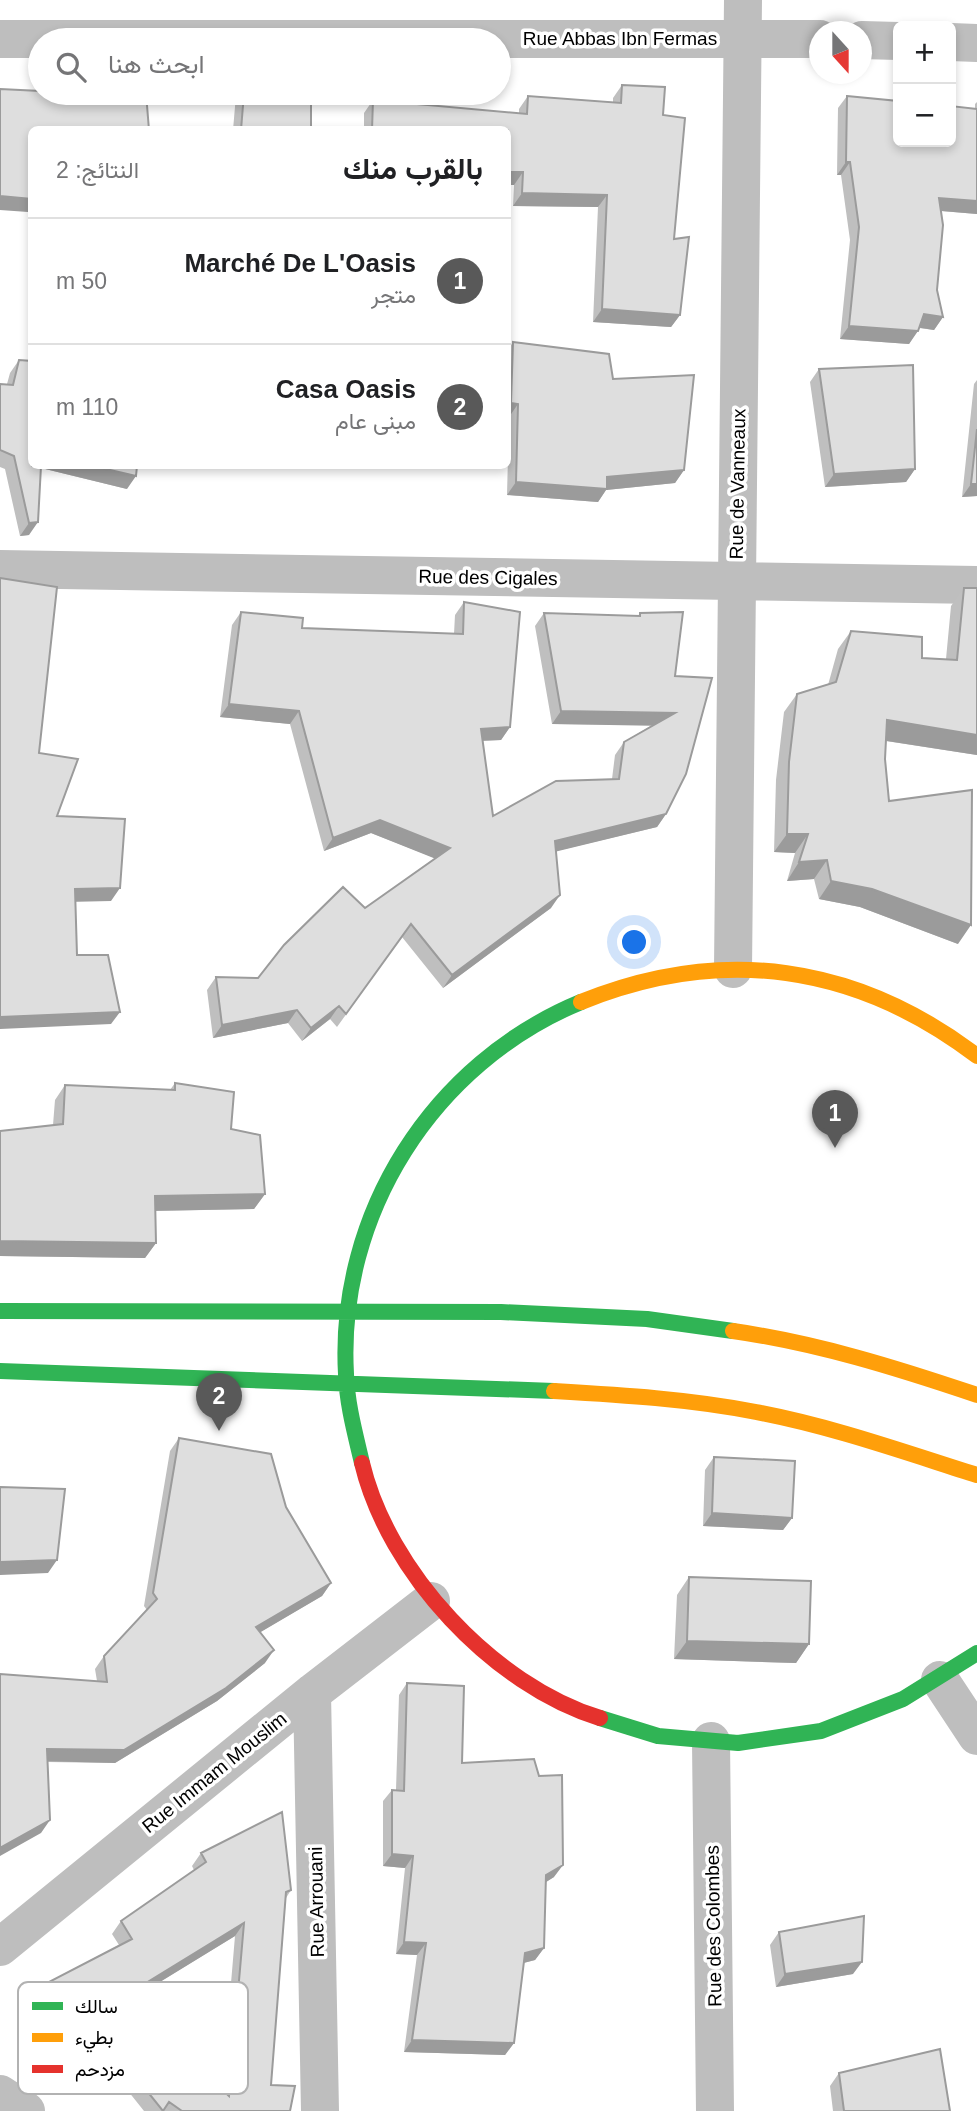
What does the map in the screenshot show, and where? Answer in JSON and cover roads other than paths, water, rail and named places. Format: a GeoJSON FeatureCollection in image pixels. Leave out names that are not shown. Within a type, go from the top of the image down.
{"type":"FeatureCollection","features":[{"type":"Feature","properties":{"kind":"street","name":"Rue de Vanneaux"},"geometry":{"type":"LineString","coordinates":[[733,969],[743,0]]}},
{"type":"Feature","properties":{"kind":"street","name":"Rue Abbas Ibn Fermas"},"geometry":{"type":"LineString","coordinates":[[511,38],[809,39]]}},
{"type":"Feature","properties":{"kind":"street","name":"Rue Abbas Ibn Fermas"},"geometry":{"type":"LineString","coordinates":[[0,39],[28,39]]}},
{"type":"Feature","properties":{"kind":"street"},"geometry":{"type":"LineString","coordinates":[[872,40],[893,41]]}},
{"type":"Feature","properties":{"kind":"street"},"geometry":{"type":"LineString","coordinates":[[956,42],[977,43]]}},
{"type":"Feature","properties":{"kind":"street","name":"Rue des Cigales"},"geometry":{"type":"LineString","coordinates":[[0,569],[977,585]]}},
{"type":"Feature","properties":{"kind":"street"},"geometry":{"type":"LineString","coordinates":[[977,1056],[929,1022],[883,999],[836,983],[787,973],[733,969],[660,975],[609,989],[560,1008],[515,1035],[474,1067],[437,1104],[405,1146],[380,1192],[361,1241],[346,1310],[345,1382],[353,1442],[367,1491],[389,1538],[431,1601],[465,1637],[503,1668],[545,1695],[590,1716],[637,1731],[711,1741],[765,1740],[817,1732],[869,1716],[940,1680],[977,1653]]}},
{"type":"Feature","properties":{"kind":"street"},"geometry":{"type":"LineString","coordinates":[[0,1311],[346,1310],[501,1312],[647,1319],[774,1337],[878,1362],[977,1395]]}},
{"type":"Feature","properties":{"kind":"street"},"geometry":{"type":"LineString","coordinates":[[0,1371],[345,1382],[641,1396],[756,1412],[856,1436],[977,1475]]}},
{"type":"Feature","properties":{"kind":"street","name":"Rue Immam Mouslim"},"geometry":{"type":"LineString","coordinates":[[0,1947],[312,1693],[431,1601]]}},
{"type":"Feature","properties":{"kind":"street"},"geometry":{"type":"LineString","coordinates":[[940,1680],[977,1736]]}},
{"type":"Feature","properties":{"kind":"street","name":"Rue Arrouani"},"geometry":{"type":"LineString","coordinates":[[312,1693],[320,2111]]}},
{"type":"Feature","properties":{"kind":"street","name":"Rue des Colombes"},"geometry":{"type":"LineString","coordinates":[[711,1741],[715,2111]]}},
{"type":"Feature","properties":{"kind":"street"},"geometry":{"type":"LineString","coordinates":[[0,2094],[26,2111]]}},
{"type":"Feature","properties":{"kind":"place","name":"Marché De L'Oasis"},"geometry":{"type":"Point","coordinates":[835,1148]}},
{"type":"Feature","properties":{"kind":"place","name":"Casa Oasis"},"geometry":{"type":"Point","coordinates":[219,1431]}}]}
